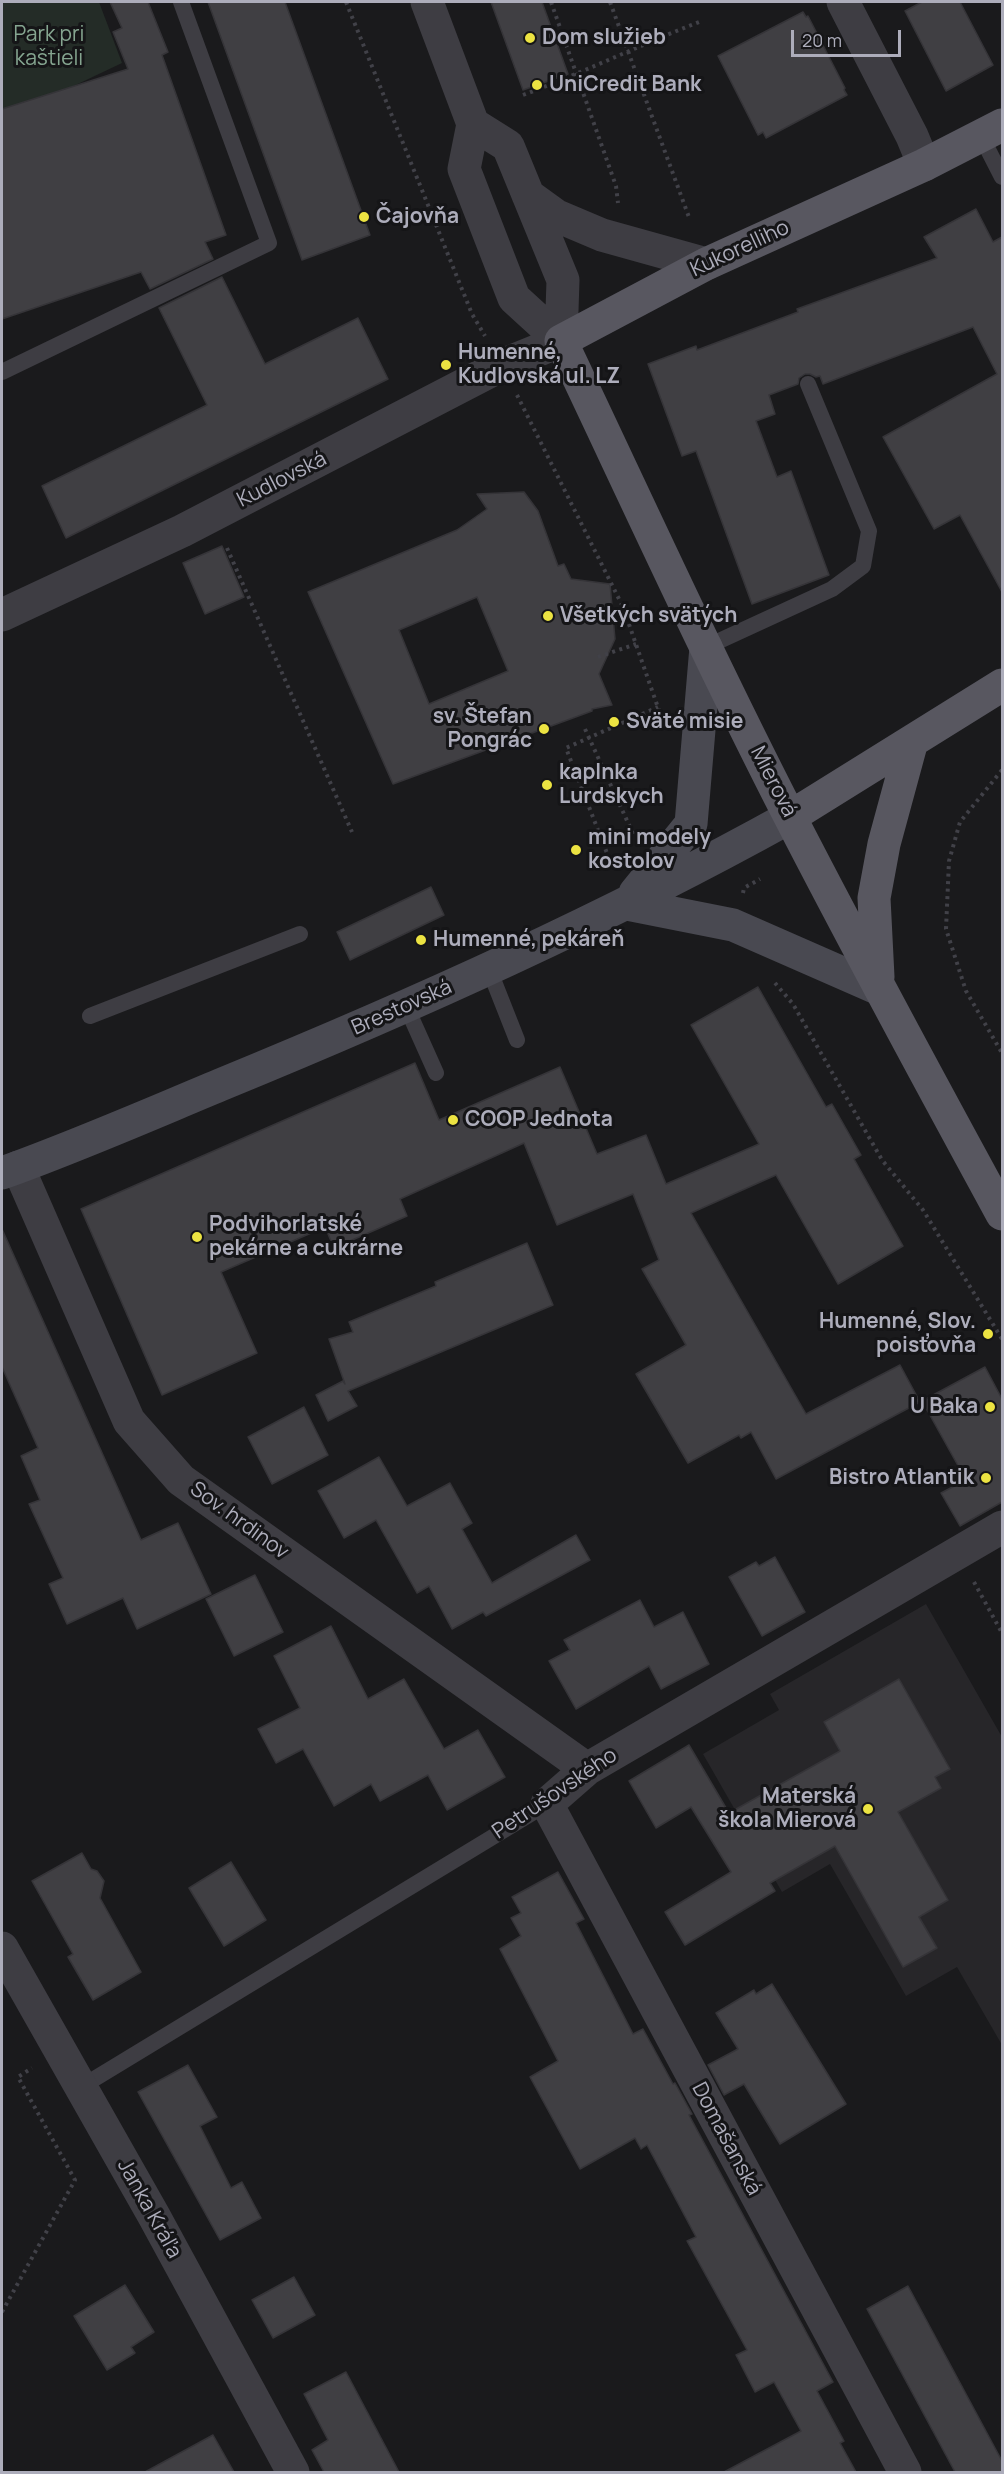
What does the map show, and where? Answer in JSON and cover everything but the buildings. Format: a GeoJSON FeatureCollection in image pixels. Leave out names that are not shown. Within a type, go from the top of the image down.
{"type":"FeatureCollection","features":[{"type":"Feature","properties":{"kind":"main road","name":"Kukorelliho"},"geometry":{"type":"LineString","coordinates":[[561,341],[706,264],[924,165],[992,130]]}},
{"type":"Feature","properties":{"kind":"main road","name":"Mierová"},"geometry":{"type":"LineString","coordinates":[[561,341],[706,647],[790,817],[879,989],[1002,1214]]}},
{"type":"Feature","properties":{"kind":"main road"},"geometry":{"type":"LineString","coordinates":[[790,817],[1002,685]]}},
{"type":"Feature","properties":{"kind":"main road"},"geometry":{"type":"LineString","coordinates":[[879,989],[874,898],[884,843],[912,741]]}},
{"type":"Feature","properties":{"kind":"street"},"geometry":{"type":"LineString","coordinates":[[427,2],[473,124],[464,169],[514,298],[561,341]]}},
{"type":"Feature","properties":{"kind":"street"},"geometry":{"type":"LineString","coordinates":[[843,2],[912,136],[924,165]]}},
{"type":"Feature","properties":{"kind":"street"},"geometry":{"type":"LineString","coordinates":[[473,124],[508,146],[563,280],[561,341]]}},
{"type":"Feature","properties":{"kind":"street"},"geometry":{"type":"LineString","coordinates":[[528,195],[557,216],[602,235],[706,264]]}},
{"type":"Feature","properties":{"kind":"street","name":"Kudlovská"},"geometry":{"type":"LineString","coordinates":[[2,615],[213,515],[502,365],[561,341]]}},
{"type":"Feature","properties":{"kind":"street"},"geometry":{"type":"LineString","coordinates":[[706,647],[691,824],[627,904],[733,925],[879,989]]}},
{"type":"Feature","properties":{"kind":"street","name":"Brestovská"},"geometry":{"type":"LineString","coordinates":[[10,1170],[316,1046],[489,969],[627,904],[790,817]]}},
{"type":"Feature","properties":{"kind":"street","name":"Sov. hrdinov"},"geometry":{"type":"LineString","coordinates":[[10,1170],[129,1421],[181,1480],[587,1769]]}},
{"type":"Feature","properties":{"kind":"street","name":"Petrušovského"},"geometry":{"type":"LineString","coordinates":[[548,1804],[587,1769],[1002,1527]]}},
{"type":"Feature","properties":{"kind":"street","name":"Domašanská"},"geometry":{"type":"LineString","coordinates":[[548,1804],[905,2472]]}},
{"type":"Feature","properties":{"kind":"street","name":"Janka Kráľa"},"geometry":{"type":"LineString","coordinates":[[2,1948],[154,2216],[293,2472]]}},
{"type":"Feature","properties":{"kind":"lane"},"geometry":{"type":"LineString","coordinates":[[2,372],[269,243],[181,2]]}},
{"type":"Feature","properties":{"kind":"lane"},"geometry":{"type":"LineString","coordinates":[[992,130],[1002,177]]}},
{"type":"Feature","properties":{"kind":"lane"},"geometry":{"type":"LineString","coordinates":[[706,647],[832,589],[863,566],[869,531],[808,384]]}},
{"type":"Feature","properties":{"kind":"lane"},"geometry":{"type":"LineString","coordinates":[[90,1016],[300,934]]}},
{"type":"Feature","properties":{"kind":"lane"},"geometry":{"type":"LineString","coordinates":[[489,969],[517,1040]]}},
{"type":"Feature","properties":{"kind":"lane"},"geometry":{"type":"LineString","coordinates":[[406,1006],[436,1073]]}},
{"type":"Feature","properties":{"kind":"lane","name":"Petrušovského"},"geometry":{"type":"LineString","coordinates":[[81,2087],[548,1804]]}},
{"type":"Feature","properties":{"kind":"path"},"geometry":{"type":"LineString","coordinates":[[346,2],[472,314],[502,365],[623,607],[664,724]]}},
{"type":"Feature","properties":{"kind":"path"},"geometry":{"type":"LineString","coordinates":[[551,2],[616,186],[619,205]]}},
{"type":"Feature","properties":{"kind":"path"},"geometry":{"type":"LineString","coordinates":[[610,2],[690,220]]}},
{"type":"Feature","properties":{"kind":"path"},"geometry":{"type":"LineString","coordinates":[[523,95],[577,75],[628,50],[699,22]]}},
{"type":"Feature","properties":{"kind":"path"},"geometry":{"type":"LineString","coordinates":[[213,515],[352,832]]}},
{"type":"Feature","properties":{"kind":"path"},"geometry":{"type":"LineString","coordinates":[[598,657],[636,644]]}},
{"type":"Feature","properties":{"kind":"path"},"geometry":{"type":"LineString","coordinates":[[615,874],[566,748],[658,707]]}},
{"type":"Feature","properties":{"kind":"path"},"geometry":{"type":"LineString","coordinates":[[585,729],[635,840]]}},
{"type":"Feature","properties":{"kind":"path"},"geometry":{"type":"LineString","coordinates":[[1002,770],[960,822],[949,861],[946,929],[966,991],[1002,1053]]}},
{"type":"Feature","properties":{"kind":"path"},"geometry":{"type":"LineString","coordinates":[[773,981],[793,1004],[882,1160],[923,1210],[1002,1340]]}},
{"type":"Feature","properties":{"kind":"path"},"geometry":{"type":"LineString","coordinates":[[957,1553],[1002,1632]]}},
{"type":"Feature","properties":{"kind":"path"},"geometry":{"type":"LineString","coordinates":[[2,2312],[75,2180],[18,2077]]}},
{"type":"Feature","properties":{"kind":"shaded area","name":"Materská škola Mierová"},"geometry":{"type":"Polygon","coordinates":[[[926,1604],[1002,1737],[1002,2045],[957,1967],[906,1996],[830,1864],[782,1892],[703,1754],[779,1710],[770,1694],[926,1604]]]}},
{"type":"Feature","properties":{"kind":"green space","name":"Park pri kaštieli"},"geometry":{"type":"Polygon","coordinates":[[[2,2],[99,2],[122,63],[2,120],[2,2]]]}},
{"type":"Feature","properties":{"kind":"place","name":"Dom služieb"},"geometry":{"type":"Point","coordinates":[530,38]}},
{"type":"Feature","properties":{"kind":"place","name":"UniCredit Bank"},"geometry":{"type":"Point","coordinates":[537,85]}},
{"type":"Feature","properties":{"kind":"place","name":"Čajovňa"},"geometry":{"type":"Point","coordinates":[364,217]}},
{"type":"Feature","properties":{"kind":"place","name":"Humenné, Kudlovská ul. LZ"},"geometry":{"type":"Point","coordinates":[446,365]}},
{"type":"Feature","properties":{"kind":"place","name":"Všetkých svätých"},"geometry":{"type":"Point","coordinates":[548,616]}},
{"type":"Feature","properties":{"kind":"place","name":"Sväté misie"},"geometry":{"type":"Point","coordinates":[614,722]}},
{"type":"Feature","properties":{"kind":"place","name":"sv. Štefan Pongrác"},"geometry":{"type":"Point","coordinates":[544,729]}},
{"type":"Feature","properties":{"kind":"place","name":"kaplnka Lurdskych"},"geometry":{"type":"Point","coordinates":[547,785]}},
{"type":"Feature","properties":{"kind":"place","name":"mini modely kostolov"},"geometry":{"type":"Point","coordinates":[576,850]}},
{"type":"Feature","properties":{"kind":"place","name":"Humenné, pekáreň"},"geometry":{"type":"Point","coordinates":[421,940]}},
{"type":"Feature","properties":{"kind":"place","name":"COOP Jednota"},"geometry":{"type":"Point","coordinates":[453,1120]}},
{"type":"Feature","properties":{"kind":"place","name":"Podvihorlatské pekárne a cukrárne"},"geometry":{"type":"Point","coordinates":[197,1237]}},
{"type":"Feature","properties":{"kind":"place","name":"Humenné, Slov. poisťovňa"},"geometry":{"type":"Point","coordinates":[988,1334]}},
{"type":"Feature","properties":{"kind":"place","name":"U Baka"},"geometry":{"type":"Point","coordinates":[990,1407]}},
{"type":"Feature","properties":{"kind":"place","name":"Bistro Atlantik"},"geometry":{"type":"Point","coordinates":[986,1478]}},
{"type":"Feature","properties":{"kind":"place","name":"Materská škola Mierová"},"geometry":{"type":"Point","coordinates":[868,1809]}}]}
